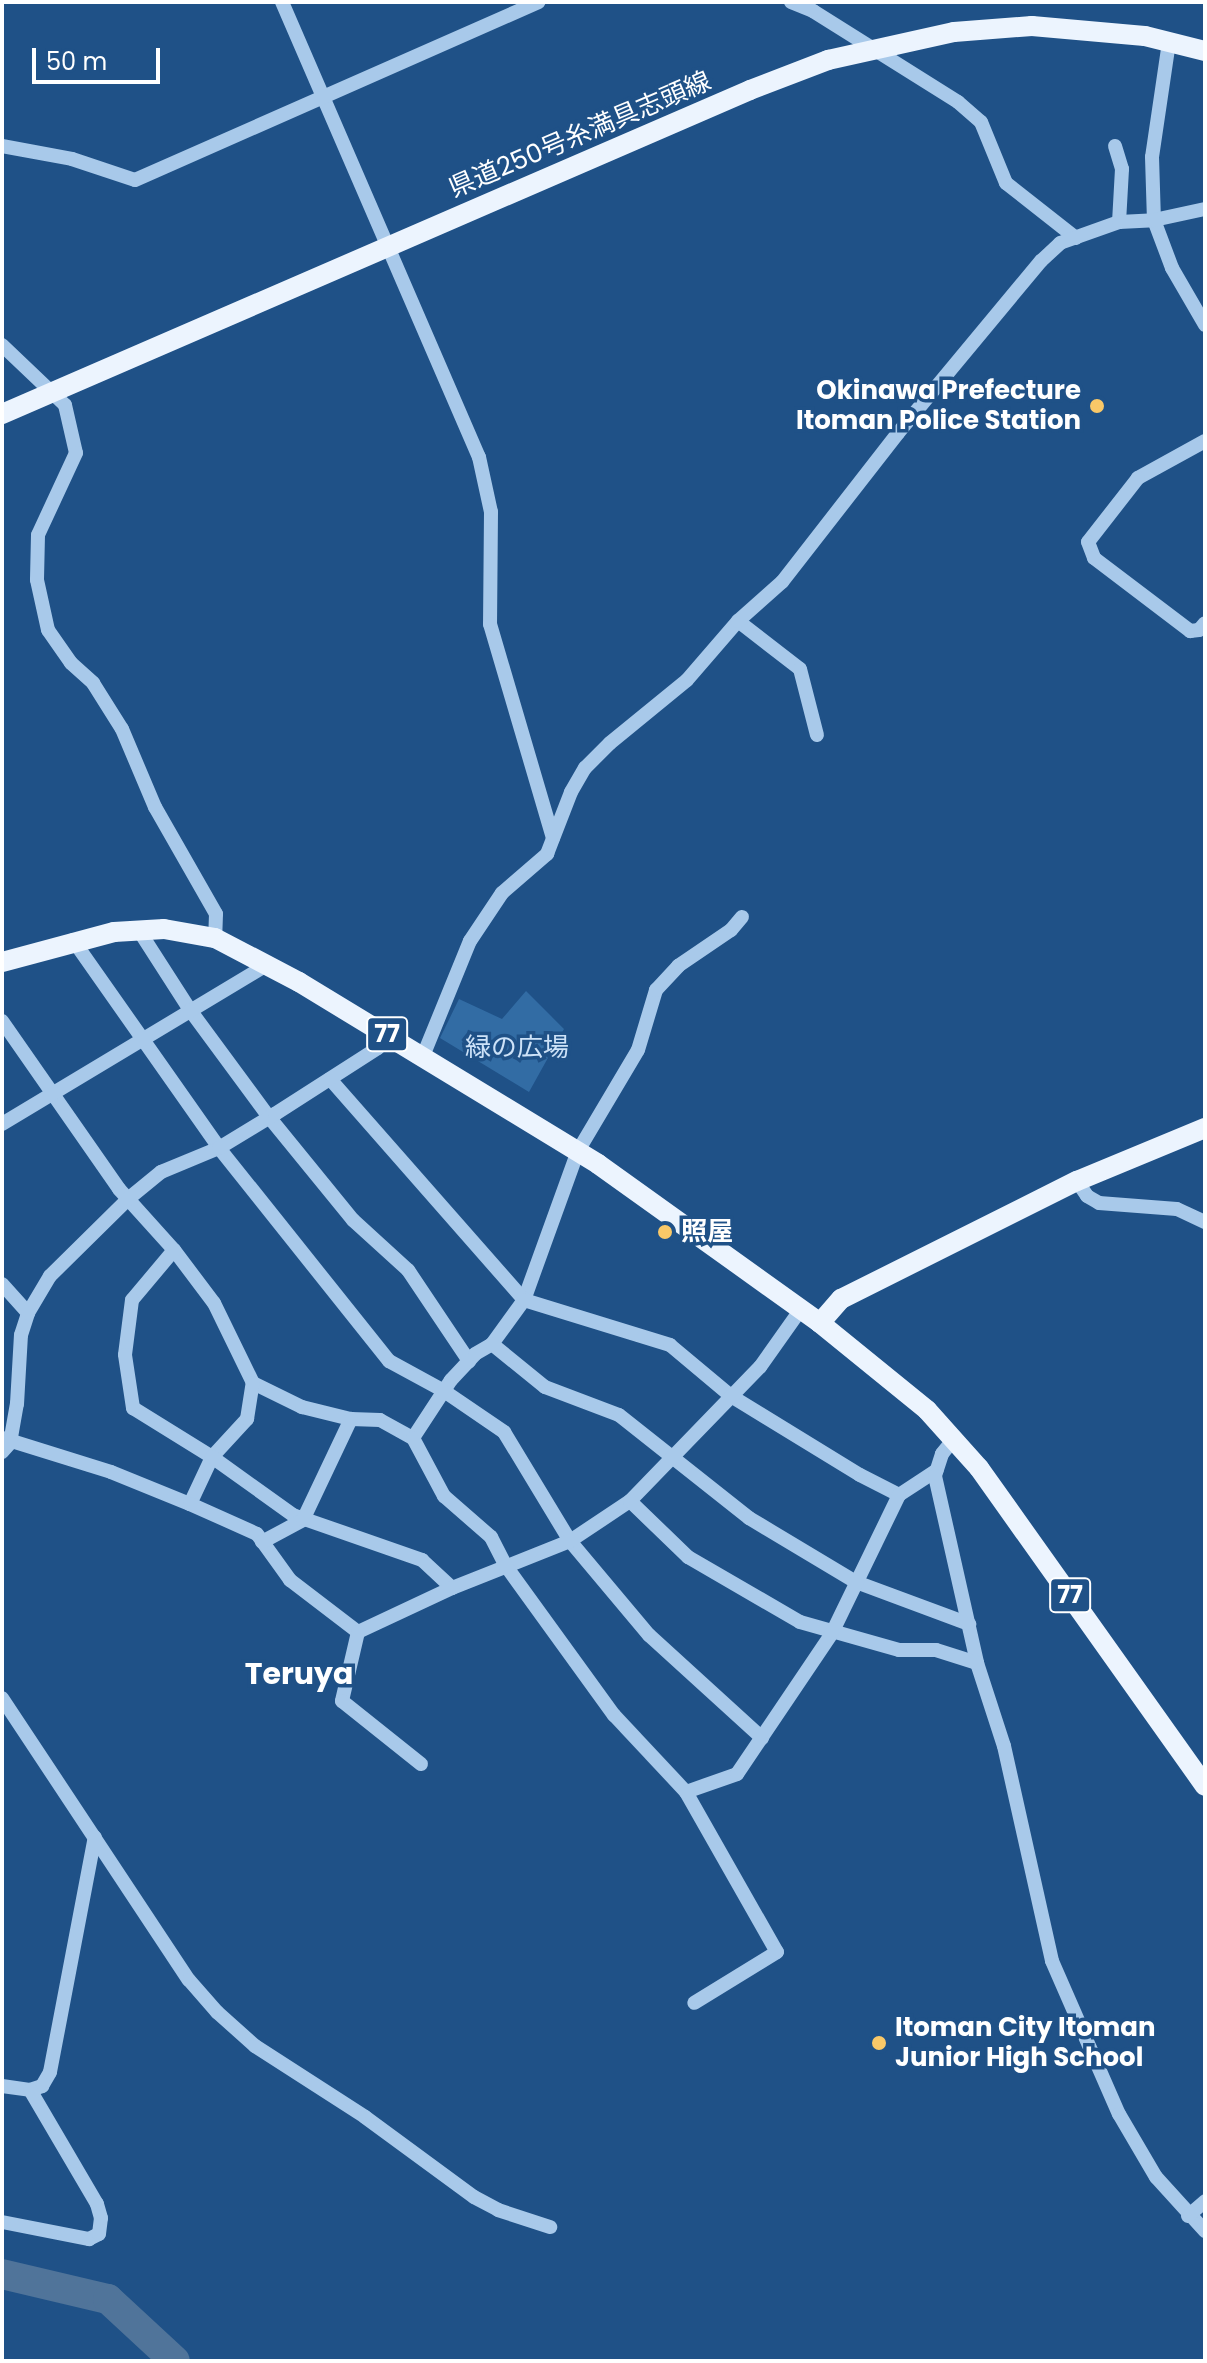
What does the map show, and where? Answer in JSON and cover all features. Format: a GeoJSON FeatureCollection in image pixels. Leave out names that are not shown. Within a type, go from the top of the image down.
{"type":"FeatureCollection","features":[{"type":"Feature","properties":{"kind":"main road","name":"県道250号糸満具志頭線"},"geometry":{"type":"LineString","coordinates":[[2,414],[750,90],[828,60],[954,32],[1032,26],[1069,27],[1169,42],[1205,51]]}},
{"type":"Feature","properties":{"kind":"main road","name":"77"},"geometry":{"type":"LineString","coordinates":[[2,962],[73,940],[138,929],[164,929],[215,938],[268,964],[578,1151],[820,1323],[910,1395],[954,1439],[1007,1505],[1205,1786]]}},
{"type":"Feature","properties":{"kind":"main road"},"geometry":{"type":"LineString","coordinates":[[820,1323],[841,1299],[1077,1181],[1205,1128]]}},
{"type":"Feature","properties":{"kind":"street"},"geometry":{"type":"LineString","coordinates":[[282,2],[479,457],[491,512],[490,624],[553,838]]}},
{"type":"Feature","properties":{"kind":"street"},"geometry":{"type":"LineString","coordinates":[[2,146],[72,159],[135,180],[539,2]]}},
{"type":"Feature","properties":{"kind":"street"},"geometry":{"type":"LineString","coordinates":[[791,2],[813,11],[939,88],[981,122],[1006,183],[1076,238]]}},
{"type":"Feature","properties":{"kind":"street"},"geometry":{"type":"LineString","coordinates":[[1169,42],[1152,157],[1154,220],[1172,268],[1205,325]]}},
{"type":"Feature","properties":{"kind":"street"},"geometry":{"type":"LineString","coordinates":[[1115,146],[1122,169],[1119,222]]}},
{"type":"Feature","properties":{"kind":"street"},"geometry":{"type":"LineString","coordinates":[[423,1056],[470,941],[502,893],[547,854],[571,792],[585,768],[610,743],[687,680],[738,621],[782,582],[898,433],[1041,261],[1060,243],[1119,222],[1154,220],[1205,209]]}},
{"type":"Feature","properties":{"kind":"street"},"geometry":{"type":"LineString","coordinates":[[2,345],[65,405],[76,453],[38,535],[37,580],[48,630],[71,663],[93,683],[122,729],[155,807],[216,914],[215,938]]}},
{"type":"Feature","properties":{"kind":"street"},"geometry":{"type":"LineString","coordinates":[[1205,441],[1138,478],[1088,542],[1094,558],[1190,631],[1199,630],[1205,623]]}},
{"type":"Feature","properties":{"kind":"street"},"geometry":{"type":"LineString","coordinates":[[738,621],[800,669],[817,735]]}},
{"type":"Feature","properties":{"kind":"street"},"geometry":{"type":"LineString","coordinates":[[413,1438],[444,1391],[469,1361],[492,1344],[524,1300],[578,1151],[638,1050],[656,990],[678,966],[731,930],[742,917]]}},
{"type":"Feature","properties":{"kind":"street"},"geometry":{"type":"LineString","coordinates":[[138,929],[190,1010],[269,1117],[353,1220],[408,1270],[469,1361]]}},
{"type":"Feature","properties":{"kind":"street"},"geometry":{"type":"LineString","coordinates":[[73,940],[219,1148],[389,1361],[444,1391],[504,1432],[570,1541],[649,1635],[762,1738]]}},
{"type":"Feature","properties":{"kind":"street"},"geometry":{"type":"LineString","coordinates":[[2,1124],[268,964]]}},
{"type":"Feature","properties":{"kind":"street"},"geometry":{"type":"LineString","coordinates":[[2,1021],[128,1199],[174,1250],[214,1303],[253,1383],[247,1419],[212,1457],[190,1504]]}},
{"type":"Feature","properties":{"kind":"street"},"geometry":{"type":"LineString","coordinates":[[358,1632],[290,1580],[257,1534],[111,1472],[5,1445],[17,1404],[21,1335],[28,1313],[50,1276],[128,1199],[161,1172],[219,1148],[378,1048],[388,1035]]}},
{"type":"Feature","properties":{"kind":"street"},"geometry":{"type":"LineString","coordinates":[[330,1079],[524,1300],[670,1345],[731,1396],[860,1475],[899,1495]]}},
{"type":"Feature","properties":{"kind":"street"},"geometry":{"type":"LineString","coordinates":[[1077,1181],[1087,1196],[1099,1203],[1177,1209],[1205,1222]]}},
{"type":"Feature","properties":{"kind":"street"},"geometry":{"type":"LineString","coordinates":[[174,1250],[132,1300],[125,1355],[133,1408],[212,1457],[303,1520],[422,1560],[452,1588]]}},
{"type":"Feature","properties":{"kind":"street"},"geometry":{"type":"LineString","coordinates":[[2,1284],[28,1313]]}},
{"type":"Feature","properties":{"kind":"street"},"geometry":{"type":"LineString","coordinates":[[358,1632],[452,1588],[570,1541],[630,1501],[760,1367],[801,1309]]}},
{"type":"Feature","properties":{"kind":"street"},"geometry":{"type":"LineString","coordinates":[[492,1344],[545,1387],[619,1415],[749,1518],[856,1582],[969,1624]]}},
{"type":"Feature","properties":{"kind":"street"},"geometry":{"type":"LineString","coordinates":[[253,1383],[302,1407],[351,1419],[380,1420],[413,1438],[444,1496],[491,1537],[506,1566],[614,1715],[686,1792],[777,1952],[694,2003]]}},
{"type":"Feature","properties":{"kind":"street"},"geometry":{"type":"LineString","coordinates":[[262,1542],[303,1520],[351,1419]]}},
{"type":"Feature","properties":{"kind":"street"},"geometry":{"type":"LineString","coordinates":[[954,1439],[942,1454],[935,1476],[977,1663],[1004,1746],[1052,1961],[1070,2009],[1119,2114],[1156,2177],[1188,2216],[1205,2231]]}},
{"type":"Feature","properties":{"kind":"street"},"geometry":{"type":"LineString","coordinates":[[686,1792],[737,1774],[832,1633],[899,1495],[937,1470]]}},
{"type":"Feature","properties":{"kind":"street"},"geometry":{"type":"LineString","coordinates":[[630,1501],[688,1557],[800,1622],[899,1650],[936,1650],[977,1663]]}},
{"type":"Feature","properties":{"kind":"street"},"geometry":{"type":"LineString","coordinates":[[358,1632],[342,1701],[421,1764]]}},
{"type":"Feature","properties":{"kind":"street"},"geometry":{"type":"LineString","coordinates":[[2,1698],[189,1980],[217,2012],[255,2046],[365,2117],[474,2197],[498,2210],[550,2227]]}},
{"type":"Feature","properties":{"kind":"street"},"geometry":{"type":"LineString","coordinates":[[2,2086],[30,2090],[42,2086],[50,2072],[95,1837]]}},
{"type":"Feature","properties":{"kind":"street"},"geometry":{"type":"LineString","coordinates":[[2,2222],[89,2239],[99,2234],[101,2218],[97,2204],[30,2090]]}},
{"type":"Feature","properties":{"kind":"street"},"geometry":{"type":"LineString","coordinates":[[1188,2216],[1205,2201]]}},
{"type":"Feature","properties":{"kind":"green space","name":"緑の広場"},"geometry":{"type":"Polygon","coordinates":[[[526,991],[564,1029],[529,1092],[440,1038],[459,999],[502,1019],[526,991]]]}},
{"type":"Feature","properties":{"kind":"waterway"},"geometry":{"type":"LineString","coordinates":[[2,2274],[108,2299],[175,2361]]}},
{"type":"Feature","properties":{"kind":"place","name":"Okinawa Prefecture Itoman Police Station"},"geometry":{"type":"Point","coordinates":[1097,406]}},
{"type":"Feature","properties":{"kind":"place","name":"照屋"},"geometry":{"type":"Point","coordinates":[665,1232]}},
{"type":"Feature","properties":{"kind":"place","name":"Itoman City Itoman Junior High School"},"geometry":{"type":"Point","coordinates":[879,2043]}},
{"type":"Feature","properties":{"kind":"district","name":"Teruya"},"geometry":{"type":"Point","coordinates":[299,1674]}}]}
